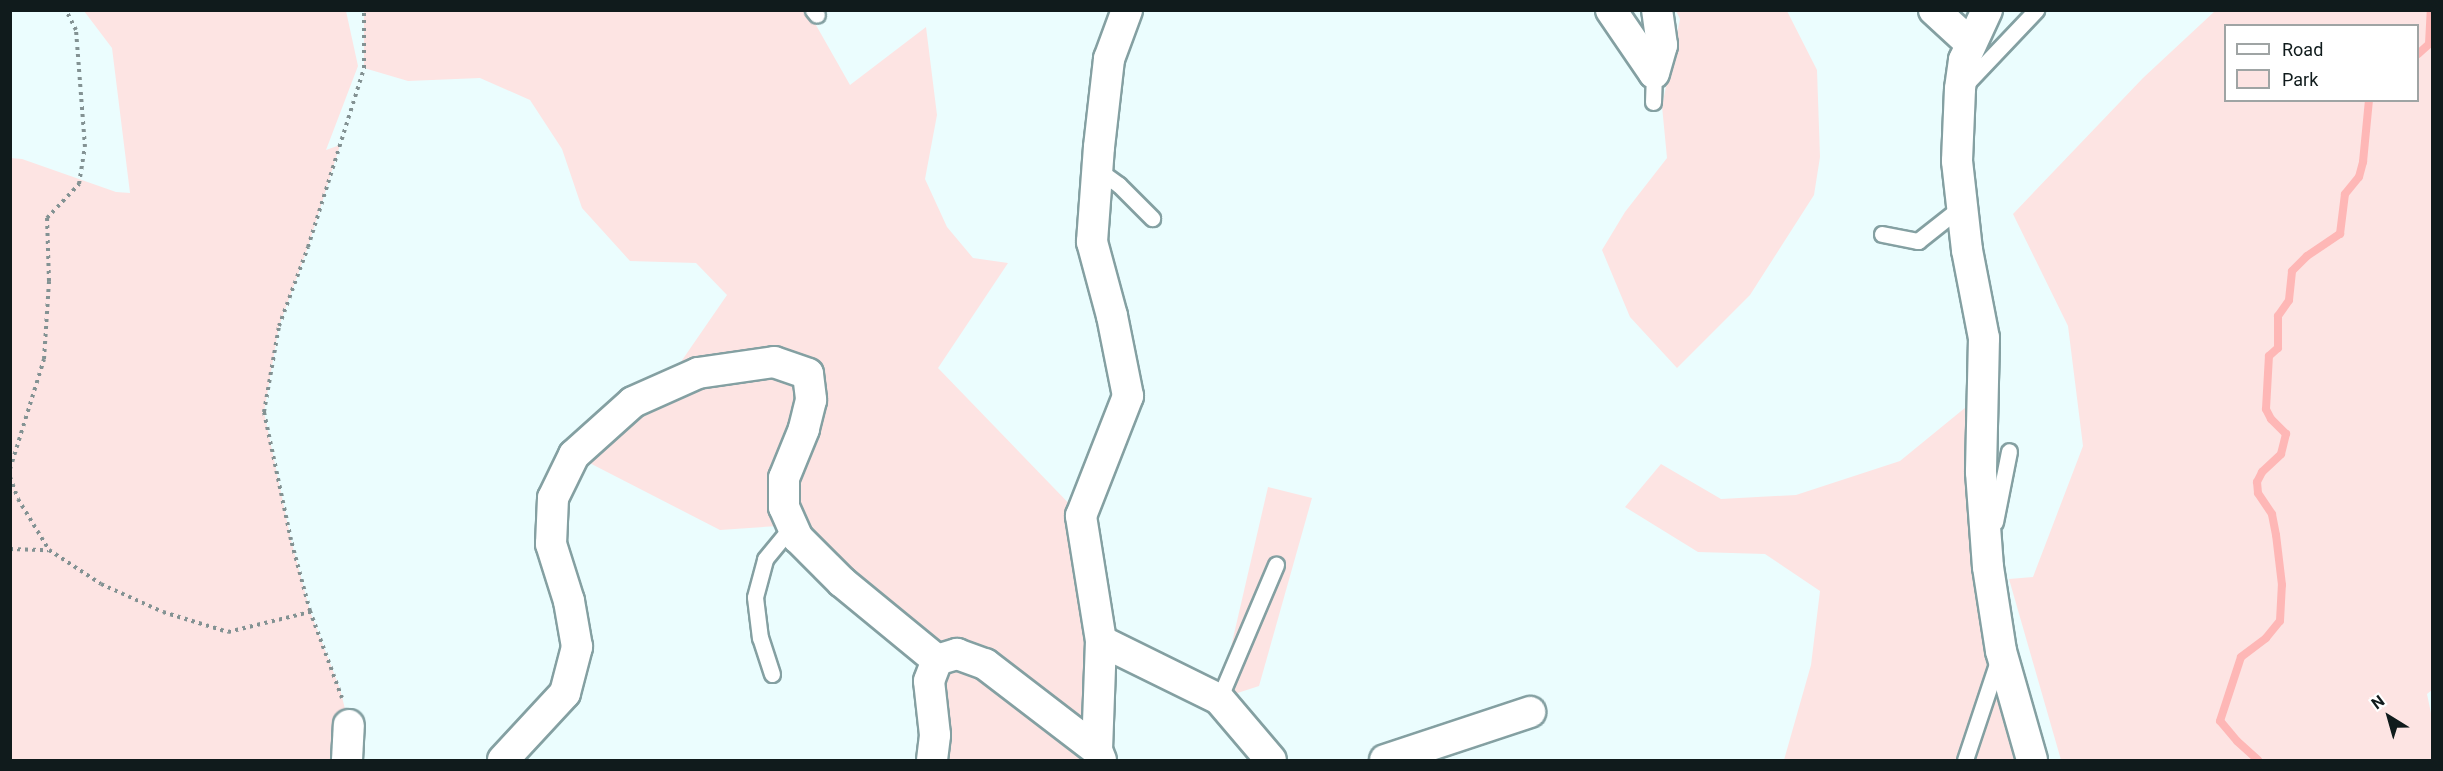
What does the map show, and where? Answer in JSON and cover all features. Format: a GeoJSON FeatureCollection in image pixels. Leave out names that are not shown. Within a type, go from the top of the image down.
{"type":"FeatureCollection","features":[{"type":"Feature","properties":{"kind":"street"},"geometry":{"type":"LineString","coordinates":[[1099,755],[1101,641],[1081,516],[1128,396],[1112,315],[1092,242],[1109,59],[1126,10]]}},
{"type":"Feature","properties":{"kind":"street"},"geometry":{"type":"LineString","coordinates":[[1611,10],[1653,88],[1662,45],[1657,10]]}},
{"type":"Feature","properties":{"kind":"street"},"geometry":{"type":"LineString","coordinates":[[1934,10],[1970,43]]}},
{"type":"Feature","properties":{"kind":"street"},"geometry":{"type":"LineString","coordinates":[[1986,10],[1970,43],[1960,89],[1957,161],[1960,207],[1984,338],[1981,472],[1988,567],[2001,651],[2032,760]]}},
{"type":"Feature","properties":{"kind":"street"},"geometry":{"type":"LineString","coordinates":[[503,760],[565,693],[577,647],[569,601],[550,544],[553,498],[574,455],[633,402],[665,386],[698,374],[774,362],[808,374],[811,400],[804,429],[784,478],[784,507],[792,525],[798,538],[842,582],[937,660]]}},
{"type":"Feature","properties":{"kind":"street"},"geometry":{"type":"LineString","coordinates":[[1101,641],[1220,699],[1271,760]]}},
{"type":"Feature","properties":{"kind":"street"},"geometry":{"type":"LineString","coordinates":[[937,660],[957,654],[985,664],[1099,755]]}},
{"type":"Feature","properties":{"kind":"street"},"geometry":{"type":"LineString","coordinates":[[932,760],[935,735],[929,681],[937,660]]}},
{"type":"Feature","properties":{"kind":"street"},"geometry":{"type":"LineString","coordinates":[[1385,760],[1530,712]]}},
{"type":"Feature","properties":{"kind":"street"},"geometry":{"type":"LineString","coordinates":[[347,760],[349,725]]}},
{"type":"Feature","properties":{"kind":"lane"},"geometry":{"type":"LineString","coordinates":[[1960,89],[2036,10]]}},
{"type":"Feature","properties":{"kind":"lane"},"geometry":{"type":"LineString","coordinates":[[1097,169],[1119,185],[1152,218]]}},
{"type":"Feature","properties":{"kind":"lane"},"geometry":{"type":"LineString","coordinates":[[1882,234],[1918,241],[1960,207]]}},
{"type":"Feature","properties":{"kind":"lane"},"geometry":{"type":"LineString","coordinates":[[1988,567],[2009,451]]}},
{"type":"Feature","properties":{"kind":"lane"},"geometry":{"type":"LineString","coordinates":[[772,674],[760,638],[755,597],[765,559],[792,525]]}},
{"type":"Feature","properties":{"kind":"lane"},"geometry":{"type":"LineString","coordinates":[[1220,699],[1276,565]]}},
{"type":"Feature","properties":{"kind":"lane"},"geometry":{"type":"LineString","coordinates":[[1965,760],[2001,651]]}},
{"type":"Feature","properties":{"kind":"path"},"geometry":{"type":"LineString","coordinates":[[10,469],[44,359],[49,280],[47,218],[79,184],[85,147],[76,30],[66,10]]}},
{"type":"Feature","properties":{"kind":"path"},"geometry":{"type":"LineString","coordinates":[[349,725],[340,689],[310,611],[291,540],[264,412],[279,326],[308,248],[363,68],[364,10]]}},
{"type":"Feature","properties":{"kind":"path"},"geometry":{"type":"LineString","coordinates":[[10,477],[18,500],[49,550],[100,584],[163,612],[228,632],[310,611]]}},
{"type":"Feature","properties":{"kind":"path"},"geometry":{"type":"LineString","coordinates":[[10,549],[49,550]]}},
{"type":"Feature","properties":{"kind":"green space"},"geometry":{"type":"Polygon","coordinates":[[[84,11],[346,11],[358,66],[326,150],[340,145],[308,247],[279,326],[264,412],[291,540],[310,611],[340,689],[349,725],[347,760],[11,760],[10,158],[22,159],[116,192],[130,193],[112,48],[84,11]]]}},
{"type":"Feature","properties":{"kind":"green space"},"geometry":{"type":"Polygon","coordinates":[[[364,11],[808,11],[850,85],[926,27],[937,115],[925,179],[947,227],[973,258],[1008,263],[938,368],[1081,516],[1101,760],[932,760],[937,660],[793,525],[720,530],[574,455],[665,385],[727,295],[696,263],[630,261],[582,208],[562,149],[530,100],[480,78],[408,81],[364,68],[364,11]]]}},
{"type":"Feature","properties":{"kind":"green space"},"geometry":{"type":"Polygon","coordinates":[[[1676,11],[1787,11],[1817,70],[1820,157],[1814,195],[1750,295],[1677,368],[1630,317],[1602,250],[1625,212],[1667,158],[1662,106],[1680,19],[1676,11]]]}},
{"type":"Feature","properties":{"kind":"green space"},"geometry":{"type":"Polygon","coordinates":[[[2215,11],[2432,11],[2432,690],[2427,694],[2432,718],[2432,760],[2061,760],[2009,579],[2033,577],[2083,446],[2068,326],[2013,214],[2143,78],[2215,11]]]}},
{"type":"Feature","properties":{"kind":"green space"},"geometry":{"type":"Polygon","coordinates":[[[1982,394],[1981,472],[2032,760],[1784,760],[1811,665],[1820,591],[1765,554],[1698,552],[1625,507],[1661,464],[1721,499],[1796,495],[1900,461],[1982,394]]]}},
{"type":"Feature","properties":{"kind":"green space"},"geometry":{"type":"Polygon","coordinates":[[[1268,487],[1312,498],[1259,686],[1219,699],[1268,487]]]}},
{"type":"Feature","properties":{"kind":"waterway"},"geometry":{"type":"LineString","coordinates":[[2419,53],[2429,44],[2431,10]]}},
{"type":"Feature","properties":{"kind":"waterway"},"geometry":{"type":"LineString","coordinates":[[2258,760],[2220,721],[2241,657],[2266,638],[2280,621],[2282,585],[2276,535],[2272,514],[2258,493],[2257,482],[2262,472],[2281,454],[2286,434],[2271,419],[2266,409],[2269,356],[2278,348],[2278,316],[2289,300],[2292,271],[2307,256],[2340,234],[2345,194],[2359,177],[2363,162],[2369,102]]}}]}
